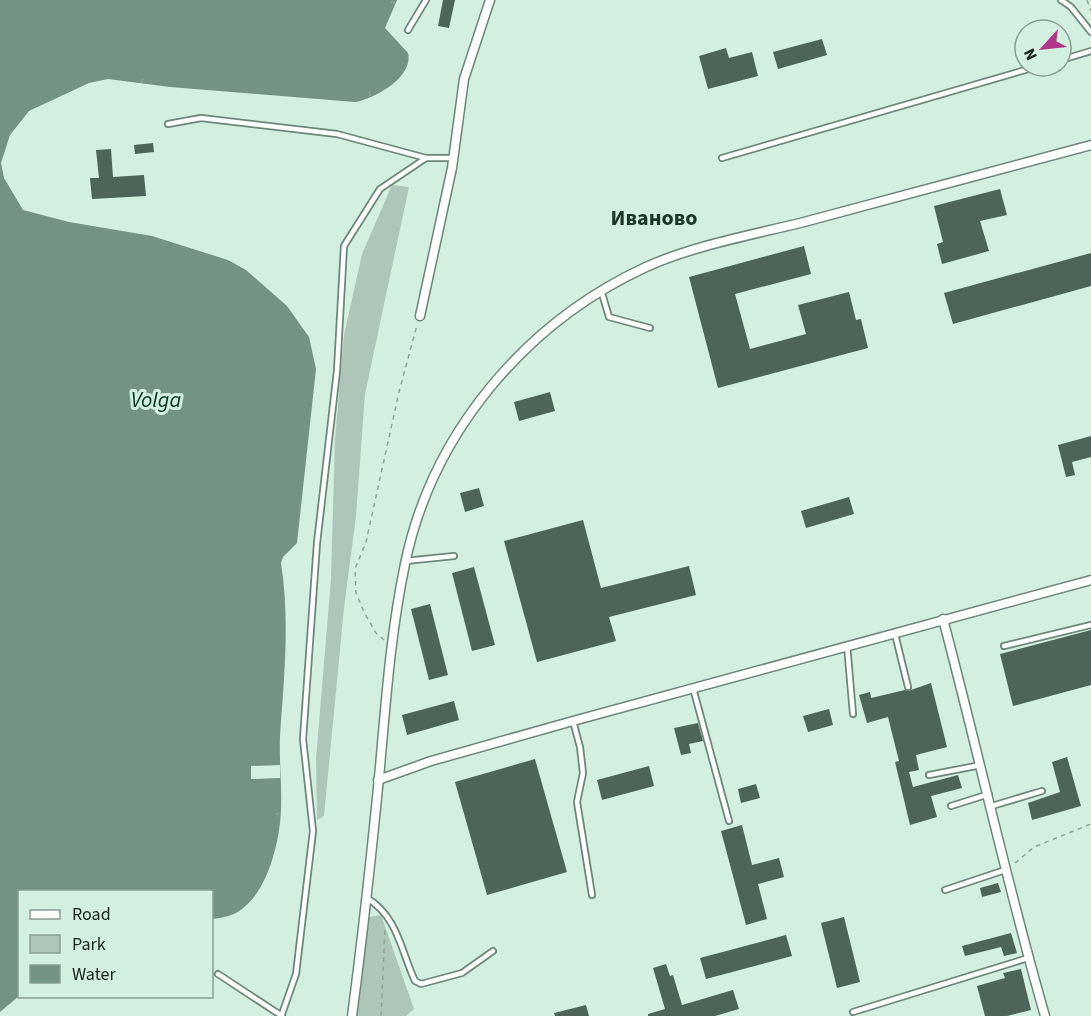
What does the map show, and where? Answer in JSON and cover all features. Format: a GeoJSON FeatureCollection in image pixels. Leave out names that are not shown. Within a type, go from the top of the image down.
{"type":"FeatureCollection","features":[{"type":"Feature","properties":{"kind":"street"},"geometry":{"type":"LineString","coordinates":[[420,316],[452,168],[451,158],[464,79],[490,0]]}},
{"type":"Feature","properties":{"kind":"street"},"geometry":{"type":"LineString","coordinates":[[352,1016],[367,898],[391,647],[405,561],[440,463],[459,430],[496,380],[537,336],[601,290],[673,256],[1091,145]]}},
{"type":"Feature","properties":{"kind":"street"},"geometry":{"type":"LineString","coordinates":[[378,780],[430,761],[1091,580]]}},
{"type":"Feature","properties":{"kind":"street"},"geometry":{"type":"LineString","coordinates":[[943,619],[992,806],[1005,870],[1045,1016]]}},
{"type":"Feature","properties":{"kind":"lane"},"geometry":{"type":"LineString","coordinates":[[408,30],[426,0]]}},
{"type":"Feature","properties":{"kind":"lane"},"geometry":{"type":"LineString","coordinates":[[1061,0],[1071,7],[1091,32]]}},
{"type":"Feature","properties":{"kind":"lane"},"geometry":{"type":"LineString","coordinates":[[1073,56],[1091,51]]}},
{"type":"Feature","properties":{"kind":"lane"},"geometry":{"type":"LineString","coordinates":[[722,158],[1013,74]]}},
{"type":"Feature","properties":{"kind":"lane"},"geometry":{"type":"LineString","coordinates":[[168,124],[201,118],[337,134],[426,158],[451,158]]}},
{"type":"Feature","properties":{"kind":"lane"},"geometry":{"type":"LineString","coordinates":[[218,974],[282,1015],[296,974],[313,831],[303,739],[317,543],[337,370],[344,246],[380,189],[426,158]]}},
{"type":"Feature","properties":{"kind":"lane"},"geometry":{"type":"LineString","coordinates":[[601,290],[609,317],[650,328]]}},
{"type":"Feature","properties":{"kind":"lane"},"geometry":{"type":"LineString","coordinates":[[405,561],[454,556]]}},
{"type":"Feature","properties":{"kind":"lane"},"geometry":{"type":"LineString","coordinates":[[1004,645],[1091,625]]}},
{"type":"Feature","properties":{"kind":"lane"},"geometry":{"type":"LineString","coordinates":[[895,632],[908,687]]}},
{"type":"Feature","properties":{"kind":"lane"},"geometry":{"type":"LineString","coordinates":[[847,645],[853,714]]}},
{"type":"Feature","properties":{"kind":"lane"},"geometry":{"type":"LineString","coordinates":[[693,688],[729,821]]}},
{"type":"Feature","properties":{"kind":"lane"},"geometry":{"type":"LineString","coordinates":[[573,721],[580,747],[582,772],[577,802],[592,895]]}},
{"type":"Feature","properties":{"kind":"lane"},"geometry":{"type":"LineString","coordinates":[[929,775],[981,765]]}},
{"type":"Feature","properties":{"kind":"lane"},"geometry":{"type":"LineString","coordinates":[[992,806],[1042,792]]}},
{"type":"Feature","properties":{"kind":"lane"},"geometry":{"type":"LineString","coordinates":[[951,806],[989,794]]}},
{"type":"Feature","properties":{"kind":"lane"},"geometry":{"type":"LineString","coordinates":[[945,890],[1005,870]]}},
{"type":"Feature","properties":{"kind":"lane"},"geometry":{"type":"LineString","coordinates":[[367,898],[385,912],[396,932],[415,981],[421,984],[462,973],[493,951]]}},
{"type":"Feature","properties":{"kind":"lane"},"geometry":{"type":"LineString","coordinates":[[852,1012],[1028,958]]}},
{"type":"Feature","properties":{"kind":"path"},"geometry":{"type":"LineString","coordinates":[[1087,0],[1091,11]]}},
{"type":"Feature","properties":{"kind":"path"},"geometry":{"type":"LineString","coordinates":[[391,2],[395,3]]}},
{"type":"Feature","properties":{"kind":"path"},"geometry":{"type":"LineString","coordinates":[[141,83],[144,76]]}},
{"type":"Feature","properties":{"kind":"path"},"geometry":{"type":"LineString","coordinates":[[369,92],[371,98]]}},
{"type":"Feature","properties":{"kind":"path"},"geometry":{"type":"LineString","coordinates":[[391,647],[376,633],[364,612],[356,593],[355,569],[366,542],[399,392],[420,316]]}},
{"type":"Feature","properties":{"kind":"path"},"geometry":{"type":"LineString","coordinates":[[275,814],[281,814]]}},
{"type":"Feature","properties":{"kind":"path"},"geometry":{"type":"LineString","coordinates":[[1005,870],[1034,847],[1091,824]]}},
{"type":"Feature","properties":{"kind":"path"},"geometry":{"type":"LineString","coordinates":[[381,1016],[385,912]]}},
{"type":"Feature","properties":{"kind":"green space"},"geometry":{"type":"Polygon","coordinates":[[[392,185],[409,187],[365,394],[356,516],[344,608],[324,816],[317,820],[316,759],[331,579],[335,439],[344,335],[362,254],[392,185]]]}},
{"type":"Feature","properties":{"kind":"green space"},"geometry":{"type":"Polygon","coordinates":[[[381,915],[414,1009],[406,1016],[357,1016],[369,917],[381,915]]]}},
{"type":"Feature","properties":{"kind":"water","name":"Volga"},"geometry":{"type":"Polygon","coordinates":[[[0,0],[397,0],[385,28],[408,53],[408,62],[405,70],[391,85],[382,92],[363,100],[355,102],[170,87],[108,79],[89,83],[29,111],[10,135],[1,163],[4,178],[23,210],[69,222],[152,236],[228,260],[246,270],[287,306],[309,337],[316,369],[297,543],[283,557],[281,563],[286,627],[280,736],[281,809],[275,850],[266,877],[251,901],[242,909],[227,916],[213,919],[213,890],[18,890],[18,997],[0,1012],[0,0]]]}},
{"type":"Feature","properties":{"kind":"pier"},"geometry":{"type":"Polygon","coordinates":[[[280,765],[280,778],[251,779],[251,766],[280,765]]]}},
{"type":"Feature","properties":{"kind":"building"},"geometry":{"type":"Polygon","coordinates":[[[443,0],[455,0],[449,28],[438,26],[443,0]]]}},
{"type":"Feature","properties":{"kind":"building"},"geometry":{"type":"Polygon","coordinates":[[[822,39],[827,55],[778,69],[773,52],[822,39]]]}},
{"type":"Feature","properties":{"kind":"building"},"geometry":{"type":"Polygon","coordinates":[[[726,48],[729,58],[752,52],[758,76],[708,89],[699,56],[726,48]]]}},
{"type":"Feature","properties":{"kind":"building"},"geometry":{"type":"Polygon","coordinates":[[[153,143],[154,152],[135,154],[134,145],[153,143]]]}},
{"type":"Feature","properties":{"kind":"building"},"geometry":{"type":"Polygon","coordinates":[[[111,149],[113,177],[144,175],[146,196],[92,199],[90,178],[99,178],[96,150],[111,149]]]}},
{"type":"Feature","properties":{"kind":"building"},"geometry":{"type":"Polygon","coordinates":[[[1000,189],[1007,215],[980,221],[989,251],[942,264],[937,244],[943,242],[934,206],[1000,189]]]}},
{"type":"Feature","properties":{"kind":"building"},"geometry":{"type":"Polygon","coordinates":[[[804,246],[811,274],[735,294],[750,349],[806,334],[798,305],[849,292],[856,320],[861,319],[868,348],[718,388],[689,277],[804,246]]]}},
{"type":"Feature","properties":{"kind":"building"},"geometry":{"type":"Polygon","coordinates":[[[1091,253],[1091,286],[953,324],[944,293],[1091,253]]]}},
{"type":"Feature","properties":{"kind":"building"},"geometry":{"type":"Polygon","coordinates":[[[550,392],[555,411],[519,421],[514,402],[550,392]]]}},
{"type":"Feature","properties":{"kind":"building"},"geometry":{"type":"Polygon","coordinates":[[[1091,436],[1091,457],[1072,462],[1075,475],[1066,477],[1058,445],[1091,436]]]}},
{"type":"Feature","properties":{"kind":"building"},"geometry":{"type":"Polygon","coordinates":[[[479,488],[484,506],[465,512],[460,493],[479,488]]]}},
{"type":"Feature","properties":{"kind":"building"},"geometry":{"type":"Polygon","coordinates":[[[849,497],[854,514],[806,528],[801,511],[849,497]]]}},
{"type":"Feature","properties":{"kind":"building"},"geometry":{"type":"Polygon","coordinates":[[[583,520],[601,588],[689,566],[696,595],[609,617],[616,641],[537,662],[504,541],[583,520]]]}},
{"type":"Feature","properties":{"kind":"building"},"geometry":{"type":"Polygon","coordinates":[[[474,567],[495,645],[472,651],[452,573],[474,567]]]}},
{"type":"Feature","properties":{"kind":"building"},"geometry":{"type":"Polygon","coordinates":[[[430,604],[448,675],[429,680],[411,609],[430,604]]]}},
{"type":"Feature","properties":{"kind":"building"},"geometry":{"type":"Polygon","coordinates":[[[1091,630],[1091,685],[1013,706],[1000,654],[1091,630]]]}},
{"type":"Feature","properties":{"kind":"building"},"geometry":{"type":"Polygon","coordinates":[[[931,683],[947,747],[916,755],[919,770],[909,772],[913,787],[958,775],[962,788],[931,796],[937,817],[910,825],[895,762],[899,761],[888,717],[867,723],[859,695],[870,692],[871,698],[908,691],[931,683]]]}},
{"type":"Feature","properties":{"kind":"building"},"geometry":{"type":"Polygon","coordinates":[[[454,701],[459,720],[407,735],[402,715],[454,701]]]}},
{"type":"Feature","properties":{"kind":"building"},"geometry":{"type":"Polygon","coordinates":[[[829,709],[833,725],[808,732],[803,716],[829,709]]]}},
{"type":"Feature","properties":{"kind":"building"},"geometry":{"type":"Polygon","coordinates":[[[698,723],[703,741],[689,744],[691,753],[681,755],[674,728],[698,723]]]}},
{"type":"Feature","properties":{"kind":"building"},"geometry":{"type":"Polygon","coordinates":[[[1067,757],[1081,806],[1032,820],[1028,803],[1060,792],[1052,762],[1067,757]]]}},
{"type":"Feature","properties":{"kind":"building"},"geometry":{"type":"Polygon","coordinates":[[[535,759],[567,872],[487,895],[455,782],[535,759]]]}},
{"type":"Feature","properties":{"kind":"building"},"geometry":{"type":"Polygon","coordinates":[[[649,766],[654,786],[602,800],[597,780],[649,766]]]}},
{"type":"Feature","properties":{"kind":"building"},"geometry":{"type":"Polygon","coordinates":[[[756,784],[760,798],[741,803],[738,789],[756,784]]]}},
{"type":"Feature","properties":{"kind":"building"},"geometry":{"type":"Polygon","coordinates":[[[742,825],[752,865],[779,858],[784,877],[758,884],[767,919],[746,925],[721,831],[742,825]]]}},
{"type":"Feature","properties":{"kind":"building"},"geometry":{"type":"Polygon","coordinates":[[[998,883],[1001,892],[982,897],[980,888],[998,883]]]}},
{"type":"Feature","properties":{"kind":"building"},"geometry":{"type":"Polygon","coordinates":[[[844,917],[860,982],[837,988],[821,923],[844,917]]]}},
{"type":"Feature","properties":{"kind":"building"},"geometry":{"type":"Polygon","coordinates":[[[1011,933],[1017,953],[1004,956],[1001,947],[965,956],[962,946],[1011,933]]]}},
{"type":"Feature","properties":{"kind":"building"},"geometry":{"type":"Polygon","coordinates":[[[786,935],[792,956],[706,979],[700,958],[786,935]]]}},
{"type":"Feature","properties":{"kind":"building"},"geometry":{"type":"Polygon","coordinates":[[[666,964],[670,976],[673,975],[682,1005],[733,990],[739,1009],[715,1016],[648,1016],[648,1014],[665,1009],[653,968],[666,964]]]}},
{"type":"Feature","properties":{"kind":"building"},"geometry":{"type":"Polygon","coordinates":[[[1021,969],[1031,1010],[1007,1016],[985,1016],[977,986],[1005,978],[1003,973],[1021,969]]]}},
{"type":"Feature","properties":{"kind":"building"},"geometry":{"type":"Polygon","coordinates":[[[586,1005],[589,1016],[555,1016],[554,1013],[586,1005]]]}},
{"type":"Feature","properties":{"kind":"district","name":"Иваново"},"geometry":{"type":"Point","coordinates":[654,218]}}]}
